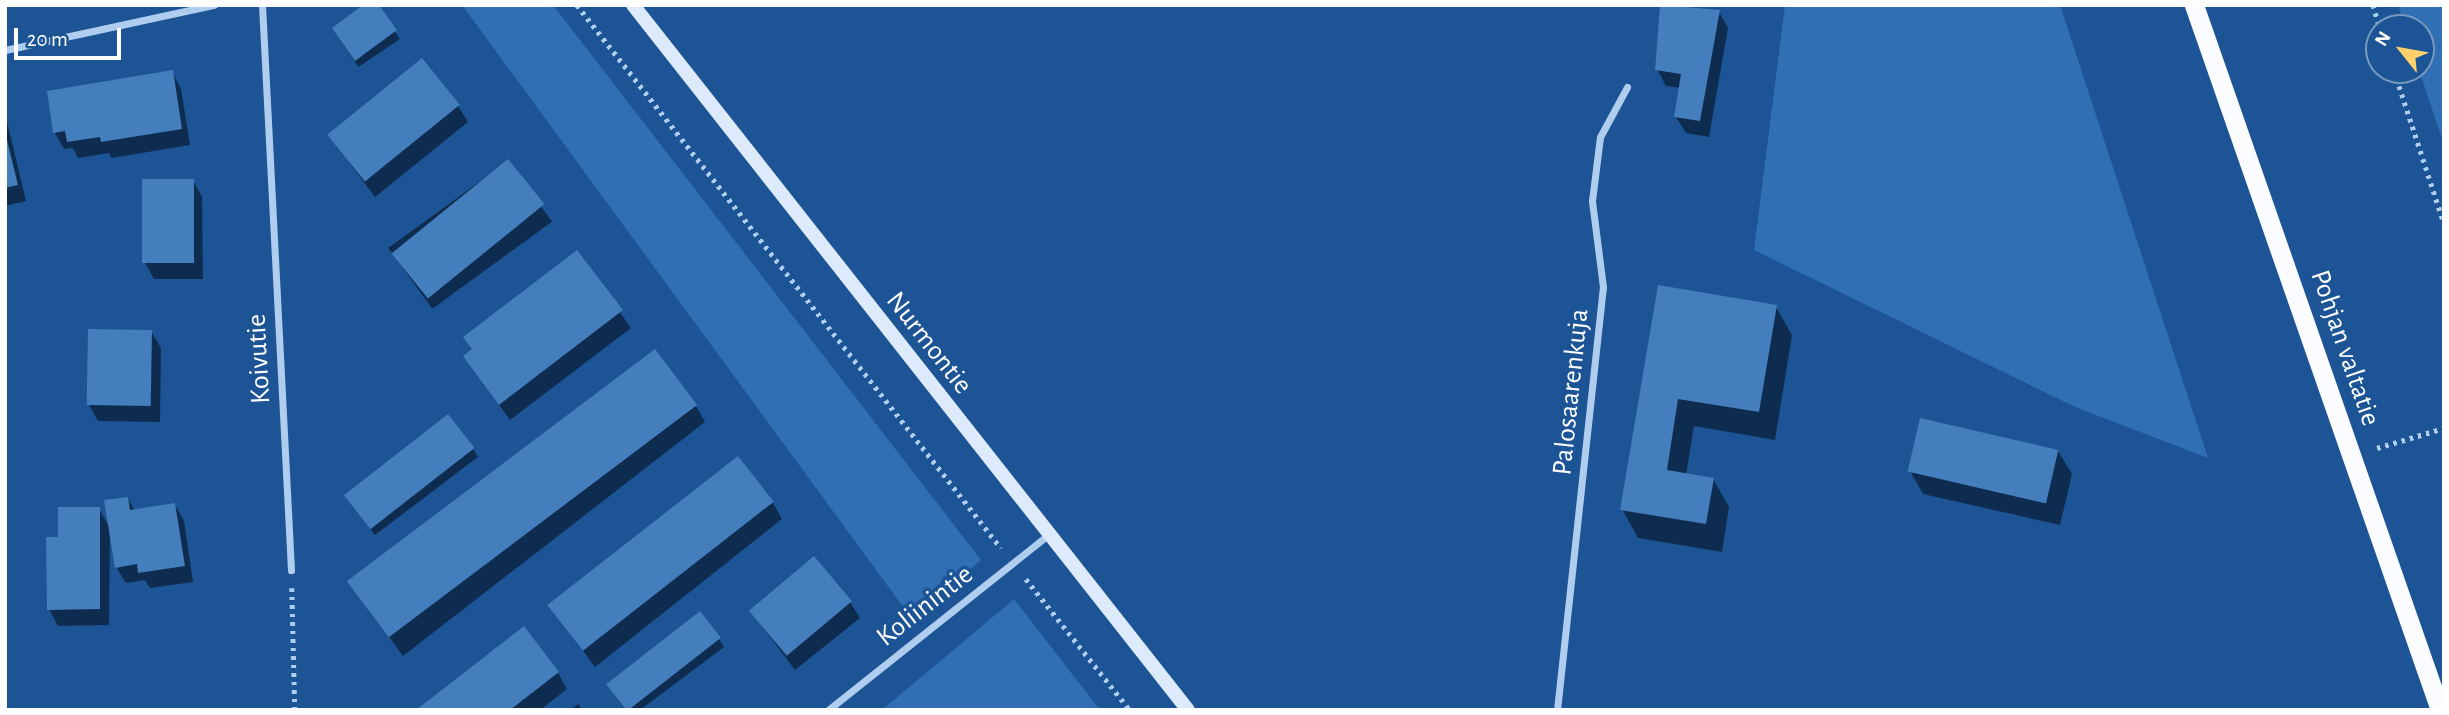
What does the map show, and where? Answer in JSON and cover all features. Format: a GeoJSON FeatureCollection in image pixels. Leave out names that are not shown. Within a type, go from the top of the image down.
{"type":"FeatureCollection","features":[{"type":"Feature","properties":{"kind":"highway","name":"Pohjan valtatie"},"geometry":{"type":"LineString","coordinates":[[2194,5],[2440,710]]}},
{"type":"Feature","properties":{"kind":"main road","name":"Nurmontie"},"geometry":{"type":"LineString","coordinates":[[633,5],[1188,710]]}},
{"type":"Feature","properties":{"kind":"street"},"geometry":{"type":"LineString","coordinates":[[5,50],[214,5]]}},
{"type":"Feature","properties":{"kind":"street","name":"Koivutie"},"geometry":{"type":"LineString","coordinates":[[262,5],[291,569]]}},
{"type":"Feature","properties":{"kind":"street","name":"Palosaarenkuja"},"geometry":{"type":"LineString","coordinates":[[1557,710],[1604,287],[1592,201],[1600,137],[1627,87]]}},
{"type":"Feature","properties":{"kind":"street","name":"Koliinintie"},"geometry":{"type":"LineString","coordinates":[[828,710],[1049,534]]}},
{"type":"Feature","properties":{"kind":"path"},"geometry":{"type":"LineString","coordinates":[[577,5],[1129,710]]}},
{"type":"Feature","properties":{"kind":"path"},"geometry":{"type":"LineString","coordinates":[[2399,84],[2444,223]]}},
{"type":"Feature","properties":{"kind":"path"},"geometry":{"type":"LineString","coordinates":[[2352,455],[2444,428]]}},
{"type":"Feature","properties":{"kind":"path"},"geometry":{"type":"LineString","coordinates":[[291,569],[295,710]]}},
{"type":"Feature","properties":{"kind":"shaded area"},"geometry":{"type":"Polygon","coordinates":[[[462,5],[553,5],[981,560],[912,619],[462,5]]]}},
{"type":"Feature","properties":{"kind":"shaded area"},"geometry":{"type":"Polygon","coordinates":[[[1785,5],[2060,5],[2208,458],[2075,407],[1754,250],[1785,5]]]}},
{"type":"Feature","properties":{"kind":"shaded area"},"geometry":{"type":"Polygon","coordinates":[[[2398,5],[2444,5],[2444,145],[2424,84],[2435,84],[2435,14],[2401,14],[2398,5]]]}},
{"type":"Feature","properties":{"kind":"shaded area"},"geometry":{"type":"Polygon","coordinates":[[[1014,599],[1100,710],[882,710],[1014,599]]]}},
{"type":"Feature","properties":{"kind":"building"},"geometry":{"type":"Polygon","coordinates":[[[363,5],[379,5],[397,30],[355,61],[332,28],[363,5]]]}},
{"type":"Feature","properties":{"kind":"building"},"geometry":{"type":"Polygon","coordinates":[[[1660,5],[1720,10],[1700,121],[1674,117],[1681,74],[1655,70],[1660,5]]]}},
{"type":"Feature","properties":{"kind":"building"},"geometry":{"type":"Polygon","coordinates":[[[422,58],[460,105],[365,181],[327,135],[422,58]]]}},
{"type":"Feature","properties":{"kind":"building"},"geometry":{"type":"Polygon","coordinates":[[[173,70],[182,129],[101,142],[100,137],[67,142],[65,131],[53,133],[47,91],[173,70]]]}},
{"type":"Feature","properties":{"kind":"building"},"geometry":{"type":"Polygon","coordinates":[[[5,132],[18,185],[5,188],[5,132]]]}},
{"type":"Feature","properties":{"kind":"building"},"geometry":{"type":"Polygon","coordinates":[[[508,159],[545,204],[428,298],[391,253],[508,159]]]}},
{"type":"Feature","properties":{"kind":"building"},"geometry":{"type":"Polygon","coordinates":[[[142,179],[194,179],[194,263],[142,263],[142,179]]]}},
{"type":"Feature","properties":{"kind":"building"},"geometry":{"type":"Polygon","coordinates":[[[577,250],[623,310],[499,405],[463,356],[472,349],[463,337],[577,250]]]}},
{"type":"Feature","properties":{"kind":"building"},"geometry":{"type":"Polygon","coordinates":[[[1658,285],[1777,305],[1759,412],[1678,399],[1667,470],[1714,478],[1706,524],[1620,510],[1658,285]]]}},
{"type":"Feature","properties":{"kind":"building"},"geometry":{"type":"Polygon","coordinates":[[[88,329],[152,330],[151,406],[87,405],[88,329]]]}},
{"type":"Feature","properties":{"kind":"building"},"geometry":{"type":"Polygon","coordinates":[[[655,349],[697,405],[389,637],[347,581],[655,349]]]}},
{"type":"Feature","properties":{"kind":"building"},"geometry":{"type":"Polygon","coordinates":[[[448,414],[474,448],[370,529],[344,495],[448,414]]]}},
{"type":"Feature","properties":{"kind":"building"},"geometry":{"type":"Polygon","coordinates":[[[1920,418],[2058,450],[2046,504],[1908,472],[1920,418]]]}},
{"type":"Feature","properties":{"kind":"building"},"geometry":{"type":"Polygon","coordinates":[[[738,456],[774,502],[583,651],[547,605],[738,456]]]}},
{"type":"Feature","properties":{"kind":"building"},"geometry":{"type":"Polygon","coordinates":[[[128,497],[130,510],[175,503],[185,566],[138,573],[137,564],[115,568],[104,500],[128,497]]]}},
{"type":"Feature","properties":{"kind":"building"},"geometry":{"type":"Polygon","coordinates":[[[58,507],[100,507],[100,609],[47,610],[46,537],[58,537],[58,507]]]}},
{"type":"Feature","properties":{"kind":"building"},"geometry":{"type":"Polygon","coordinates":[[[814,556],[852,601],[787,656],[749,611],[814,556]]]}},
{"type":"Feature","properties":{"kind":"building"},"geometry":{"type":"Polygon","coordinates":[[[700,611],[721,638],[629,710],[606,684],[700,611]]]}},
{"type":"Feature","properties":{"kind":"building"},"geometry":{"type":"Polygon","coordinates":[[[524,626],[559,672],[510,710],[416,710],[524,626]]]}}]}
